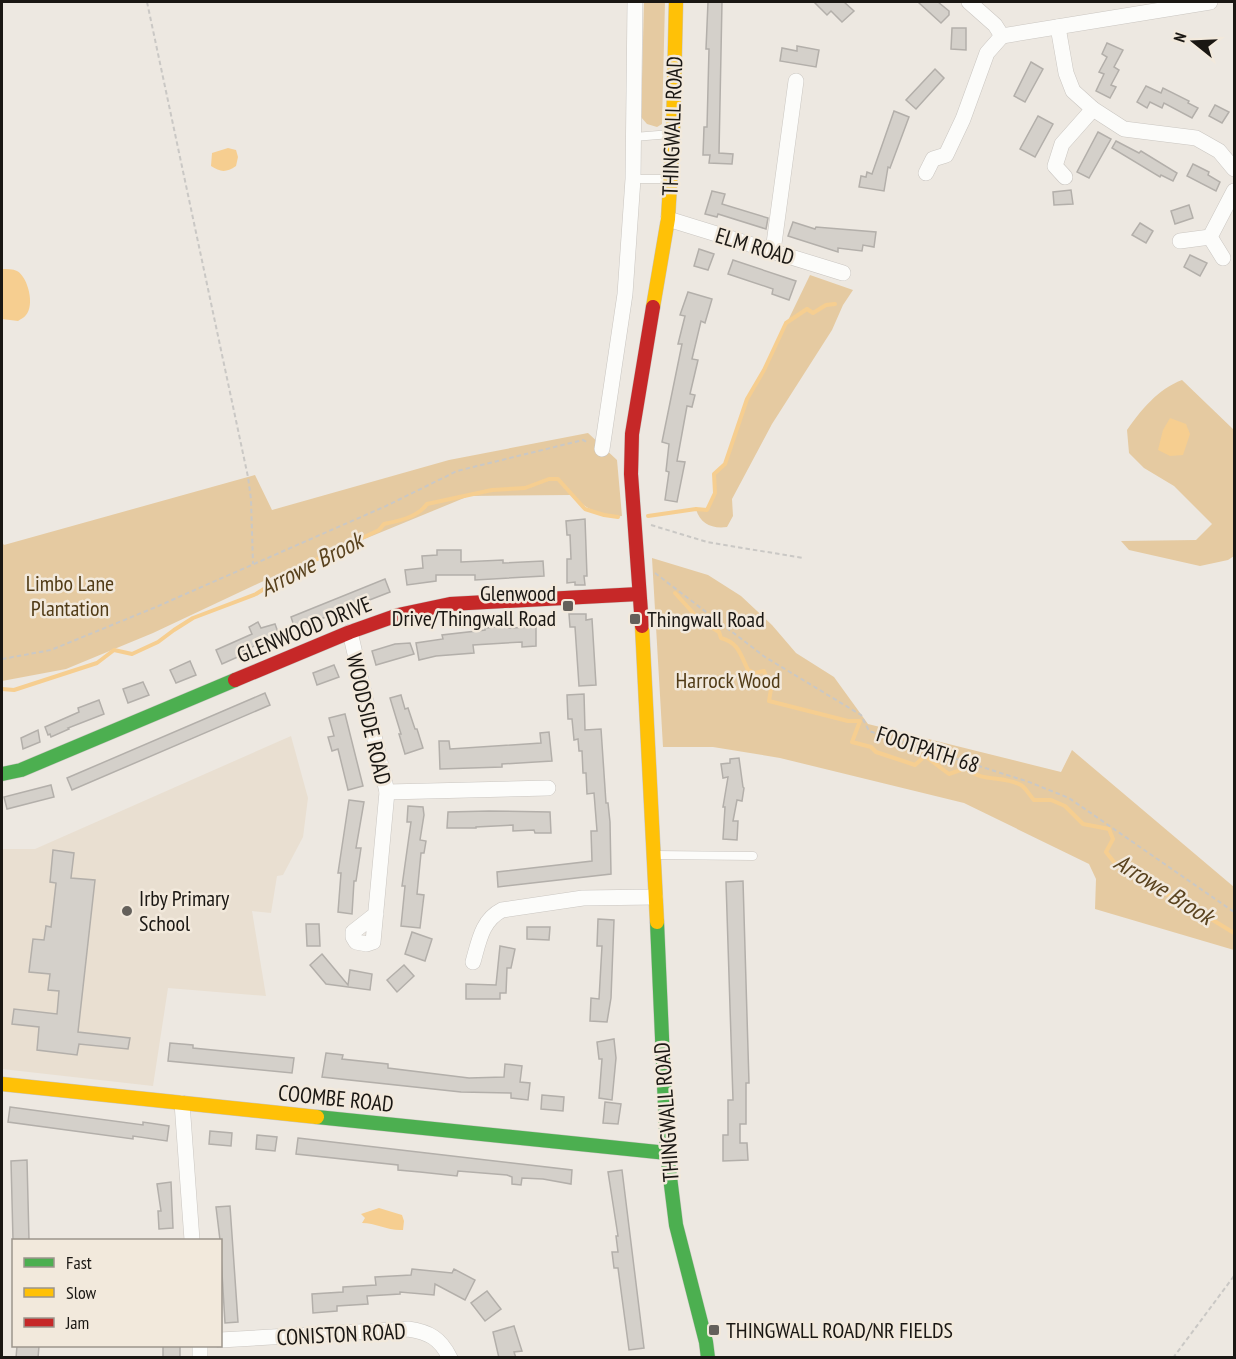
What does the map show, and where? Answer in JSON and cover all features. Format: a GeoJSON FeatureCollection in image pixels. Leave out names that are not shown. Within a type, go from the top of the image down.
{"type":"FeatureCollection","features":[{"type":"Feature","properties":{"kind":"street","name":"THINGWALL ROAD"},"geometry":{"type":"LineString","coordinates":[[603,449],[625,294],[633,179],[635,2]]}},
{"type":"Feature","properties":{"kind":"street","name":"THINGWALL ROAD"},"geometry":{"type":"LineString","coordinates":[[676,2],[673,134],[668,219],[632,434],[631,474],[647,698],[667,1153],[676,1225],[708,1358]]}},
{"type":"Feature","properties":{"kind":"street"},"geometry":{"type":"LineString","coordinates":[[969,2],[995,25],[1002,36]]}},
{"type":"Feature","properties":{"kind":"street"},"geometry":{"type":"LineString","coordinates":[[926,173],[933,159],[946,155],[963,119],[987,52],[1002,36],[1210,2]]}},
{"type":"Feature","properties":{"kind":"street"},"geometry":{"type":"LineString","coordinates":[[1058,27],[1066,73],[1073,91],[1093,109],[1124,129],[1196,138],[1219,152],[1234,170]]}},
{"type":"Feature","properties":{"kind":"street"},"geometry":{"type":"LineString","coordinates":[[773,251],[796,81]]}},
{"type":"Feature","properties":{"kind":"street"},"geometry":{"type":"LineString","coordinates":[[1054,170],[1062,144],[1093,109]]}},
{"type":"Feature","properties":{"kind":"street"},"geometry":{"type":"LineString","coordinates":[[1210,237],[1234,191]]}},
{"type":"Feature","properties":{"kind":"street","name":"ELM ROAD"},"geometry":{"type":"LineString","coordinates":[[668,219],[843,273]]}},
{"type":"Feature","properties":{"kind":"street"},"geometry":{"type":"LineString","coordinates":[[1180,241],[1210,237]]}},
{"type":"Feature","properties":{"kind":"street"},"geometry":{"type":"LineString","coordinates":[[1210,237],[1223,258]]}},
{"type":"Feature","properties":{"kind":"street","name":"GLENWOOD DRIVE"},"geometry":{"type":"LineString","coordinates":[[2,774],[21,771],[350,632],[398,615],[450,604],[639,594]]}},
{"type":"Feature","properties":{"kind":"street","name":"WOODSIDE ROAD"},"geometry":{"type":"LineString","coordinates":[[350,632],[387,792],[376,914]]}},
{"type":"Feature","properties":{"kind":"street"},"geometry":{"type":"LineString","coordinates":[[387,792],[548,788]]}},
{"type":"Feature","properties":{"kind":"street"},"geometry":{"type":"LineString","coordinates":[[473,962],[485,924],[493,914],[502,910],[583,898],[655,897]]}},
{"type":"Feature","properties":{"kind":"street","name":"COOMBE ROAD"},"geometry":{"type":"LineString","coordinates":[[2,1084],[667,1153]]}},
{"type":"Feature","properties":{"kind":"street"},"geometry":{"type":"LineString","coordinates":[[182,1103],[192,1239]]}},
{"type":"Feature","properties":{"kind":"street","name":"CONISTON ROAD"},"geometry":{"type":"LineString","coordinates":[[222,1340],[408,1329],[432,1335],[440,1340],[450,1358]]}},
{"type":"Feature","properties":{"kind":"lane"},"geometry":{"type":"LineString","coordinates":[[634,137],[673,134]]}},
{"type":"Feature","properties":{"kind":"lane"},"geometry":{"type":"LineString","coordinates":[[633,179],[671,179]]}},
{"type":"Feature","properties":{"kind":"lane"},"geometry":{"type":"LineString","coordinates":[[654,855],[753,856]]}},
{"type":"Feature","properties":{"kind":"path"},"geometry":{"type":"LineString","coordinates":[[147,2],[248,477],[253,564]]}},
{"type":"Feature","properties":{"kind":"path"},"geometry":{"type":"LineString","coordinates":[[2,659],[51,650],[156,607],[386,506],[457,471],[583,440],[603,449]]}},
{"type":"Feature","properties":{"kind":"path"},"geometry":{"type":"LineString","coordinates":[[634,519],[707,542],[803,558]]}},
{"type":"Feature","properties":{"kind":"path","name":"FOOTPATH 68"},"geometry":{"type":"LineString","coordinates":[[637,563],[656,574],[765,657],[861,715],[869,731],[1029,782],[1069,798],[1234,912]]}},
{"type":"Feature","properties":{"kind":"path"},"geometry":{"type":"LineString","coordinates":[[1173,1358],[1234,1276]]}},
{"type":"Feature","properties":{"kind":"shaded area"},"geometry":{"type":"Polygon","coordinates":[[[228,148],[236,150],[238,157],[236,166],[223,171],[211,166],[212,153],[228,148]]]}},
{"type":"Feature","properties":{"kind":"shaded area"},"geometry":{"type":"Polygon","coordinates":[[[2,269],[17,271],[27,285],[30,298],[29,310],[18,321],[2,319],[2,269]]]}},
{"type":"Feature","properties":{"kind":"shaded area"},"geometry":{"type":"Polygon","coordinates":[[[1170,418],[1186,424],[1190,434],[1183,455],[1170,456],[1158,450],[1163,430],[1170,418]]]}},
{"type":"Feature","properties":{"kind":"shaded area","name":"Irby Primary School"},"geometry":{"type":"Polygon","coordinates":[[[291,736],[308,798],[303,837],[283,875],[277,876],[271,913],[252,911],[266,996],[168,988],[153,1086],[2,1069],[2,849],[35,849],[291,736]]]}},
{"type":"Feature","properties":{"kind":"shaded area"},"geometry":{"type":"Polygon","coordinates":[[[379,1208],[402,1215],[403,1230],[362,1223],[365,1218],[361,1214],[379,1208]]]}},
{"type":"Feature","properties":{"kind":"green space"},"geometry":{"type":"Polygon","coordinates":[[[644,2],[665,2],[662,124],[657,127],[647,124],[641,117],[644,2]]]}},
{"type":"Feature","properties":{"kind":"green space"},"geometry":{"type":"Polygon","coordinates":[[[810,275],[853,290],[843,305],[832,330],[772,424],[732,499],[733,516],[727,527],[707,524],[700,518],[696,509],[707,509],[715,493],[714,474],[725,464],[747,399],[764,370],[810,275]]]}},
{"type":"Feature","properties":{"kind":"green space"},"geometry":{"type":"Polygon","coordinates":[[[1182,380],[1234,430],[1234,556],[1228,560],[1200,566],[1129,550],[1121,541],[1196,540],[1212,524],[1174,486],[1144,468],[1129,453],[1127,430],[1132,422],[1165,389],[1182,380]]]}},
{"type":"Feature","properties":{"kind":"green space","name":"Limbo Lane Plantation"},"geometry":{"type":"Polygon","coordinates":[[[588,433],[617,460],[622,516],[608,516],[595,512],[572,495],[469,496],[270,578],[153,633],[66,669],[2,681],[2,542],[4,545],[255,475],[272,510],[449,460],[588,433]]]}},
{"type":"Feature","properties":{"kind":"green space","name":"Harrock Wood"},"geometry":{"type":"Polygon","coordinates":[[[652,558],[708,575],[741,596],[772,625],[796,653],[834,677],[868,724],[1061,772],[1072,750],[1234,887],[1234,950],[1095,909],[1096,879],[1089,864],[964,803],[780,758],[713,747],[663,747],[652,558]]]}},
{"type":"Feature","properties":{"kind":"building"},"geometry":{"type":"Polygon","coordinates":[[[708,2],[722,2],[719,153],[733,154],[732,164],[709,163],[710,155],[703,155],[704,127],[707,127],[708,2]]]}},
{"type":"Feature","properties":{"kind":"building"},"geometry":{"type":"Polygon","coordinates":[[[814,2],[844,2],[854,11],[842,22],[831,11],[827,15],[814,2]]]}},
{"type":"Feature","properties":{"kind":"building"},"geometry":{"type":"Polygon","coordinates":[[[918,2],[938,2],[949,11],[949,15],[941,23],[918,2]]]}},
{"type":"Feature","properties":{"kind":"building"},"geometry":{"type":"Polygon","coordinates":[[[952,28],[966,28],[966,50],[951,49],[952,28]]]}},
{"type":"Feature","properties":{"kind":"building"},"geometry":{"type":"Polygon","coordinates":[[[1107,43],[1123,50],[1114,67],[1119,70],[1111,85],[1116,87],[1110,98],[1096,91],[1104,74],[1099,72],[1107,57],[1102,54],[1107,43]]]}},
{"type":"Feature","properties":{"kind":"building"},"geometry":{"type":"Polygon","coordinates":[[[797,46],[819,50],[816,67],[780,61],[782,48],[797,51],[797,46]]]}},
{"type":"Feature","properties":{"kind":"building"},"geometry":{"type":"Polygon","coordinates":[[[1031,62],[1043,69],[1025,102],[1014,96],[1031,62]]]}},
{"type":"Feature","properties":{"kind":"building"},"geometry":{"type":"Polygon","coordinates":[[[935,69],[944,78],[916,109],[906,100],[935,69]]]}},
{"type":"Feature","properties":{"kind":"building"},"geometry":{"type":"Polygon","coordinates":[[[1146,86],[1161,93],[1163,88],[1198,108],[1192,118],[1164,103],[1162,108],[1150,102],[1147,108],[1137,102],[1146,86]]]}},
{"type":"Feature","properties":{"kind":"building"},"geometry":{"type":"Polygon","coordinates":[[[1215,105],[1229,112],[1222,123],[1209,116],[1215,105]]]}},
{"type":"Feature","properties":{"kind":"building"},"geometry":{"type":"Polygon","coordinates":[[[894,111],[909,117],[890,168],[888,167],[884,191],[859,187],[861,176],[866,177],[867,172],[872,174],[894,111]]]}},
{"type":"Feature","properties":{"kind":"building"},"geometry":{"type":"Polygon","coordinates":[[[1038,116],[1053,124],[1035,157],[1020,149],[1038,116]]]}},
{"type":"Feature","properties":{"kind":"building"},"geometry":{"type":"Polygon","coordinates":[[[1098,132],[1111,139],[1089,178],[1077,172],[1098,132]]]}},
{"type":"Feature","properties":{"kind":"building"},"geometry":{"type":"Polygon","coordinates":[[[1116,141],[1139,153],[1141,151],[1177,173],[1173,181],[1161,175],[1160,177],[1112,148],[1116,141]]]}},
{"type":"Feature","properties":{"kind":"building"},"geometry":{"type":"Polygon","coordinates":[[[1193,164],[1209,172],[1208,175],[1220,182],[1216,191],[1187,176],[1193,164]]]}},
{"type":"Feature","properties":{"kind":"building"},"geometry":{"type":"Polygon","coordinates":[[[1071,190],[1073,204],[1054,205],[1053,192],[1071,190]]]}},
{"type":"Feature","properties":{"kind":"building"},"geometry":{"type":"Polygon","coordinates":[[[712,191],[725,194],[722,204],[768,218],[766,229],[718,214],[717,217],[705,214],[712,191]]]}},
{"type":"Feature","properties":{"kind":"building"},"geometry":{"type":"Polygon","coordinates":[[[1189,205],[1193,218],[1175,224],[1171,211],[1189,205]]]}},
{"type":"Feature","properties":{"kind":"building"},"geometry":{"type":"Polygon","coordinates":[[[793,222],[815,229],[816,227],[876,232],[874,247],[863,245],[862,251],[838,248],[838,252],[788,236],[793,222]]]}},
{"type":"Feature","properties":{"kind":"building"},"geometry":{"type":"Polygon","coordinates":[[[1140,223],[1153,231],[1146,243],[1132,235],[1140,223]]]}},
{"type":"Feature","properties":{"kind":"building"},"geometry":{"type":"Polygon","coordinates":[[[699,249],[714,254],[708,270],[694,266],[699,249]]]}},
{"type":"Feature","properties":{"kind":"building"},"geometry":{"type":"Polygon","coordinates":[[[1190,255],[1207,263],[1200,276],[1184,267],[1190,255]]]}},
{"type":"Feature","properties":{"kind":"building"},"geometry":{"type":"Polygon","coordinates":[[[733,260],[796,281],[789,300],[772,294],[773,289],[728,274],[733,260]]]}},
{"type":"Feature","properties":{"kind":"building"},"geometry":{"type":"Polygon","coordinates":[[[688,292],[712,299],[705,323],[701,321],[692,359],[698,360],[690,394],[695,395],[692,407],[687,406],[677,461],[685,462],[677,502],[665,500],[669,472],[666,471],[669,444],[662,442],[682,344],[678,344],[685,316],[680,315],[688,292]]]}},
{"type":"Feature","properties":{"kind":"building"},"geometry":{"type":"Polygon","coordinates":[[[585,519],[587,576],[584,576],[585,585],[575,585],[575,582],[567,583],[567,559],[571,559],[570,535],[567,535],[566,521],[585,519]]]}},
{"type":"Feature","properties":{"kind":"building"},"geometry":{"type":"Polygon","coordinates":[[[437,550],[461,550],[461,562],[543,561],[544,576],[475,580],[475,575],[436,575],[436,581],[407,585],[405,570],[423,568],[422,556],[437,555],[437,550]]]}},
{"type":"Feature","properties":{"kind":"building"},"geometry":{"type":"Polygon","coordinates":[[[385,579],[390,592],[295,629],[291,617],[385,579]]]}},
{"type":"Feature","properties":{"kind":"building"},"geometry":{"type":"Polygon","coordinates":[[[569,614],[586,614],[586,620],[592,619],[596,685],[579,686],[575,627],[570,627],[569,614]]]}},
{"type":"Feature","properties":{"kind":"building"},"geometry":{"type":"Polygon","coordinates":[[[258,622],[261,628],[275,624],[279,635],[241,652],[242,655],[222,664],[216,650],[252,634],[249,627],[258,622]]]}},
{"type":"Feature","properties":{"kind":"building"},"geometry":{"type":"Polygon","coordinates":[[[509,626],[509,628],[536,627],[536,646],[522,647],[522,642],[473,645],[474,653],[436,656],[419,660],[416,643],[443,639],[442,635],[509,626]]]}},
{"type":"Feature","properties":{"kind":"building"},"geometry":{"type":"Polygon","coordinates":[[[410,643],[414,654],[376,665],[372,651],[395,644],[410,643]]]}},
{"type":"Feature","properties":{"kind":"building"},"geometry":{"type":"Polygon","coordinates":[[[190,661],[196,675],[176,683],[170,670],[190,661]]]}},
{"type":"Feature","properties":{"kind":"building"},"geometry":{"type":"Polygon","coordinates":[[[334,665],[339,677],[317,685],[313,673],[334,665]]]}},
{"type":"Feature","properties":{"kind":"building"},"geometry":{"type":"Polygon","coordinates":[[[143,682],[149,695],[128,703],[123,689],[143,682]]]}},
{"type":"Feature","properties":{"kind":"building"},"geometry":{"type":"Polygon","coordinates":[[[265,693],[270,705],[72,790],[67,778],[265,693]]]}},
{"type":"Feature","properties":{"kind":"building"},"geometry":{"type":"Polygon","coordinates":[[[584,694],[585,730],[601,729],[606,803],[608,803],[610,822],[611,874],[498,887],[497,872],[592,861],[591,831],[597,831],[594,793],[587,794],[582,751],[579,751],[578,739],[574,740],[572,719],[568,719],[567,695],[584,694]]]}},
{"type":"Feature","properties":{"kind":"building"},"geometry":{"type":"Polygon","coordinates":[[[401,695],[423,748],[405,754],[390,698],[401,695]]]}},
{"type":"Feature","properties":{"kind":"building"},"geometry":{"type":"Polygon","coordinates":[[[99,700],[104,714],[51,737],[50,734],[48,735],[45,727],[79,712],[78,708],[99,700]]]}},
{"type":"Feature","properties":{"kind":"building"},"geometry":{"type":"Polygon","coordinates":[[[345,714],[363,786],[348,790],[338,749],[332,751],[328,737],[334,736],[329,718],[345,714]]]}},
{"type":"Feature","properties":{"kind":"building"},"geometry":{"type":"Polygon","coordinates":[[[38,730],[40,742],[23,749],[21,738],[38,730]]]}},
{"type":"Feature","properties":{"kind":"building"},"geometry":{"type":"Polygon","coordinates":[[[549,732],[552,761],[502,764],[502,767],[440,769],[439,741],[449,741],[450,749],[541,743],[540,733],[549,732]]]}},
{"type":"Feature","properties":{"kind":"building"},"geometry":{"type":"Polygon","coordinates":[[[739,758],[744,788],[742,801],[737,800],[733,821],[738,821],[737,840],[723,839],[725,807],[723,807],[728,777],[723,778],[721,764],[730,763],[730,759],[739,758]]]}},
{"type":"Feature","properties":{"kind":"building"},"geometry":{"type":"Polygon","coordinates":[[[51,785],[54,797],[7,809],[4,797],[51,785]]]}},
{"type":"Feature","properties":{"kind":"building"},"geometry":{"type":"Polygon","coordinates":[[[349,800],[364,802],[356,848],[361,848],[356,881],[354,881],[352,914],[338,912],[341,873],[338,873],[349,800]]]}},
{"type":"Feature","properties":{"kind":"building"},"geometry":{"type":"Polygon","coordinates":[[[408,806],[423,807],[424,815],[420,840],[426,841],[424,853],[421,853],[417,894],[424,895],[420,928],[401,926],[405,886],[402,886],[411,822],[407,822],[408,806]]]}},
{"type":"Feature","properties":{"kind":"building"},"geometry":{"type":"Polygon","coordinates":[[[448,812],[550,812],[551,833],[535,833],[534,830],[513,831],[513,825],[447,828],[448,812]]]}},
{"type":"Feature","properties":{"kind":"building"},"geometry":{"type":"Polygon","coordinates":[[[53,850],[74,853],[71,878],[95,880],[78,1032],[130,1038],[128,1049],[79,1044],[77,1055],[37,1050],[39,1027],[12,1024],[14,1009],[57,1014],[59,991],[48,990],[50,974],[29,972],[33,939],[44,940],[46,926],[51,927],[56,883],[50,882],[53,850]]]}},
{"type":"Feature","properties":{"kind":"building"},"geometry":{"type":"Polygon","coordinates":[[[743,881],[749,1083],[746,1083],[746,1124],[740,1124],[740,1143],[747,1143],[748,1160],[723,1161],[723,1135],[728,1135],[728,1100],[733,1100],[726,882],[743,881]]]}},
{"type":"Feature","properties":{"kind":"building"},"geometry":{"type":"Polygon","coordinates":[[[598,919],[614,920],[611,998],[607,1022],[590,1021],[591,998],[599,999],[602,946],[597,946],[598,919]]]}},
{"type":"Feature","properties":{"kind":"building"},"geometry":{"type":"Polygon","coordinates":[[[306,924],[319,924],[320,946],[307,946],[306,924]]]}},
{"type":"Feature","properties":{"kind":"building"},"geometry":{"type":"Polygon","coordinates":[[[527,927],[550,927],[549,940],[527,939],[527,927]]]}},
{"type":"Feature","properties":{"kind":"building"},"geometry":{"type":"Polygon","coordinates":[[[412,932],[432,939],[425,961],[405,954],[412,932]]]}},
{"type":"Feature","properties":{"kind":"building"},"geometry":{"type":"Polygon","coordinates":[[[500,946],[515,949],[511,968],[507,968],[506,993],[500,993],[500,999],[466,999],[466,984],[496,985],[500,946]]]}},
{"type":"Feature","properties":{"kind":"building"},"geometry":{"type":"Polygon","coordinates":[[[322,954],[348,985],[350,970],[372,974],[370,990],[326,984],[310,965],[322,954]]]}},
{"type":"Feature","properties":{"kind":"building"},"geometry":{"type":"Polygon","coordinates":[[[404,965],[414,976],[397,992],[387,980],[404,965]]]}},
{"type":"Feature","properties":{"kind":"building"},"geometry":{"type":"Polygon","coordinates":[[[614,1039],[616,1058],[612,1100],[599,1098],[602,1059],[599,1059],[597,1042],[614,1039]]]}},
{"type":"Feature","properties":{"kind":"building"},"geometry":{"type":"Polygon","coordinates":[[[170,1043],[193,1045],[193,1048],[294,1058],[292,1073],[168,1061],[170,1043]]]}},
{"type":"Feature","properties":{"kind":"building"},"geometry":{"type":"Polygon","coordinates":[[[326,1053],[343,1055],[342,1059],[388,1064],[388,1068],[469,1078],[504,1077],[505,1064],[522,1066],[520,1082],[530,1083],[528,1100],[511,1098],[511,1093],[461,1092],[322,1077],[326,1053]]]}},
{"type":"Feature","properties":{"kind":"building"},"geometry":{"type":"Polygon","coordinates":[[[542,1095],[564,1097],[563,1111],[541,1109],[542,1095]]]}},
{"type":"Feature","properties":{"kind":"building"},"geometry":{"type":"Polygon","coordinates":[[[605,1102],[621,1104],[618,1124],[603,1123],[605,1102]]]}},
{"type":"Feature","properties":{"kind":"building"},"geometry":{"type":"Polygon","coordinates":[[[10,1107],[143,1125],[143,1122],[169,1126],[167,1141],[133,1136],[133,1139],[8,1122],[10,1107]]]}},
{"type":"Feature","properties":{"kind":"building"},"geometry":{"type":"Polygon","coordinates":[[[210,1131],[232,1133],[231,1146],[209,1144],[210,1131]]]}},
{"type":"Feature","properties":{"kind":"building"},"geometry":{"type":"Polygon","coordinates":[[[257,1135],[277,1137],[275,1151],[256,1149],[257,1135]]]}},
{"type":"Feature","properties":{"kind":"building"},"geometry":{"type":"Polygon","coordinates":[[[298,1138],[572,1170],[571,1184],[522,1178],[521,1185],[512,1184],[512,1177],[507,1175],[458,1171],[457,1176],[398,1170],[398,1165],[296,1154],[298,1138]]]}},
{"type":"Feature","properties":{"kind":"building"},"geometry":{"type":"Polygon","coordinates":[[[27,1160],[29,1239],[13,1239],[11,1161],[27,1160]]]}},
{"type":"Feature","properties":{"kind":"building"},"geometry":{"type":"Polygon","coordinates":[[[622,1170],[644,1348],[629,1350],[618,1268],[614,1268],[612,1252],[618,1252],[616,1236],[618,1236],[608,1172],[622,1170]]]}},
{"type":"Feature","properties":{"kind":"building"},"geometry":{"type":"Polygon","coordinates":[[[171,1182],[173,1228],[159,1229],[158,1211],[161,1211],[157,1184],[171,1182]]]}},
{"type":"Feature","properties":{"kind":"building"},"geometry":{"type":"Polygon","coordinates":[[[230,1206],[238,1322],[225,1323],[222,1239],[220,1239],[216,1207],[230,1206]]]}},
{"type":"Feature","properties":{"kind":"building"},"geometry":{"type":"Polygon","coordinates":[[[412,1269],[452,1273],[454,1269],[475,1280],[465,1300],[435,1284],[434,1295],[400,1292],[400,1294],[367,1296],[368,1304],[337,1306],[337,1311],[313,1313],[312,1294],[343,1292],[343,1287],[376,1285],[375,1277],[411,1275],[412,1269]]]}},
{"type":"Feature","properties":{"kind":"building"},"geometry":{"type":"Polygon","coordinates":[[[487,1291],[501,1309],[485,1321],[471,1303],[487,1291]]]}},
{"type":"Feature","properties":{"kind":"building"},"geometry":{"type":"Polygon","coordinates":[[[514,1326],[522,1351],[514,1352],[516,1358],[499,1358],[493,1332],[514,1326]]]}},
{"type":"Feature","properties":{"kind":"building"},"geometry":{"type":"Polygon","coordinates":[[[17,1347],[39,1347],[38,1358],[16,1358],[17,1347]]]}},
{"type":"Feature","properties":{"kind":"building"},"geometry":{"type":"Polygon","coordinates":[[[163,1347],[180,1347],[180,1358],[163,1358],[163,1347]]]}},
{"type":"Feature","properties":{"kind":"waterway"},"geometry":{"type":"LineString","coordinates":[[648,516],[696,509],[707,510],[715,493],[714,474],[725,464],[747,399],[764,370],[786,323],[807,309],[813,313],[826,305],[835,304]]}},
{"type":"Feature","properties":{"kind":"waterway","name":"Arrowe Brook"},"geometry":{"type":"LineString","coordinates":[[2,689],[14,690],[97,663],[114,650],[132,654],[158,642],[193,618],[256,594],[294,570],[379,530],[384,524],[413,515],[427,504],[492,490],[525,488],[549,479],[558,479],[585,509],[618,517]]}},
{"type":"Feature","properties":{"kind":"waterway","name":"Arrowe Brook"},"geometry":{"type":"LineString","coordinates":[[675,593],[705,626],[719,632],[721,638],[735,646],[748,670],[755,673],[764,671],[771,689],[769,701],[848,721],[860,721],[852,742],[871,747],[876,752],[915,765],[925,756],[949,774],[966,768],[979,776],[1007,780],[1021,785],[1034,800],[1051,800],[1065,806],[1083,824],[1109,829],[1113,839],[1106,852],[1114,862],[1161,892],[1180,900],[1234,933]]}},
{"type":"Feature","properties":{"kind":"traffic: fast"},"geometry":{"type":"LineString","coordinates":[[2,774],[21,770],[235,680]]}},
{"type":"Feature","properties":{"kind":"traffic: fast"},"geometry":{"type":"LineString","coordinates":[[657,922],[667,1153],[676,1225],[708,1358]]}},
{"type":"Feature","properties":{"kind":"traffic: fast"},"geometry":{"type":"LineString","coordinates":[[317,1117],[667,1153]]}},
{"type":"Feature","properties":{"kind":"traffic: slow"},"geometry":{"type":"LineString","coordinates":[[653,307],[668,219],[673,134],[676,2]]}},
{"type":"Feature","properties":{"kind":"traffic: slow"},"geometry":{"type":"LineString","coordinates":[[642,626],[657,922]]}},
{"type":"Feature","properties":{"kind":"traffic: slow"},"geometry":{"type":"LineString","coordinates":[[2,1084],[317,1117]]}},
{"type":"Feature","properties":{"kind":"traffic: jam"},"geometry":{"type":"LineString","coordinates":[[642,626],[631,474],[632,434],[653,307]]}},
{"type":"Feature","properties":{"kind":"traffic: jam"},"geometry":{"type":"LineString","coordinates":[[235,680],[350,632],[398,615],[450,604],[639,594]]}},
{"type":"Feature","properties":{"kind":"place","name":"Glenwood Drive/Thingwall Road"},"geometry":{"type":"Point","coordinates":[568,606]}},
{"type":"Feature","properties":{"kind":"place","name":"Thingwall Road"},"geometry":{"type":"Point","coordinates":[635,619]}},
{"type":"Feature","properties":{"kind":"place","name":"Irby Primary School"},"geometry":{"type":"Point","coordinates":[127,911]}},
{"type":"Feature","properties":{"kind":"place","name":"THINGWALL ROAD/NR FIELDS"},"geometry":{"type":"Point","coordinates":[714,1330]}}]}
